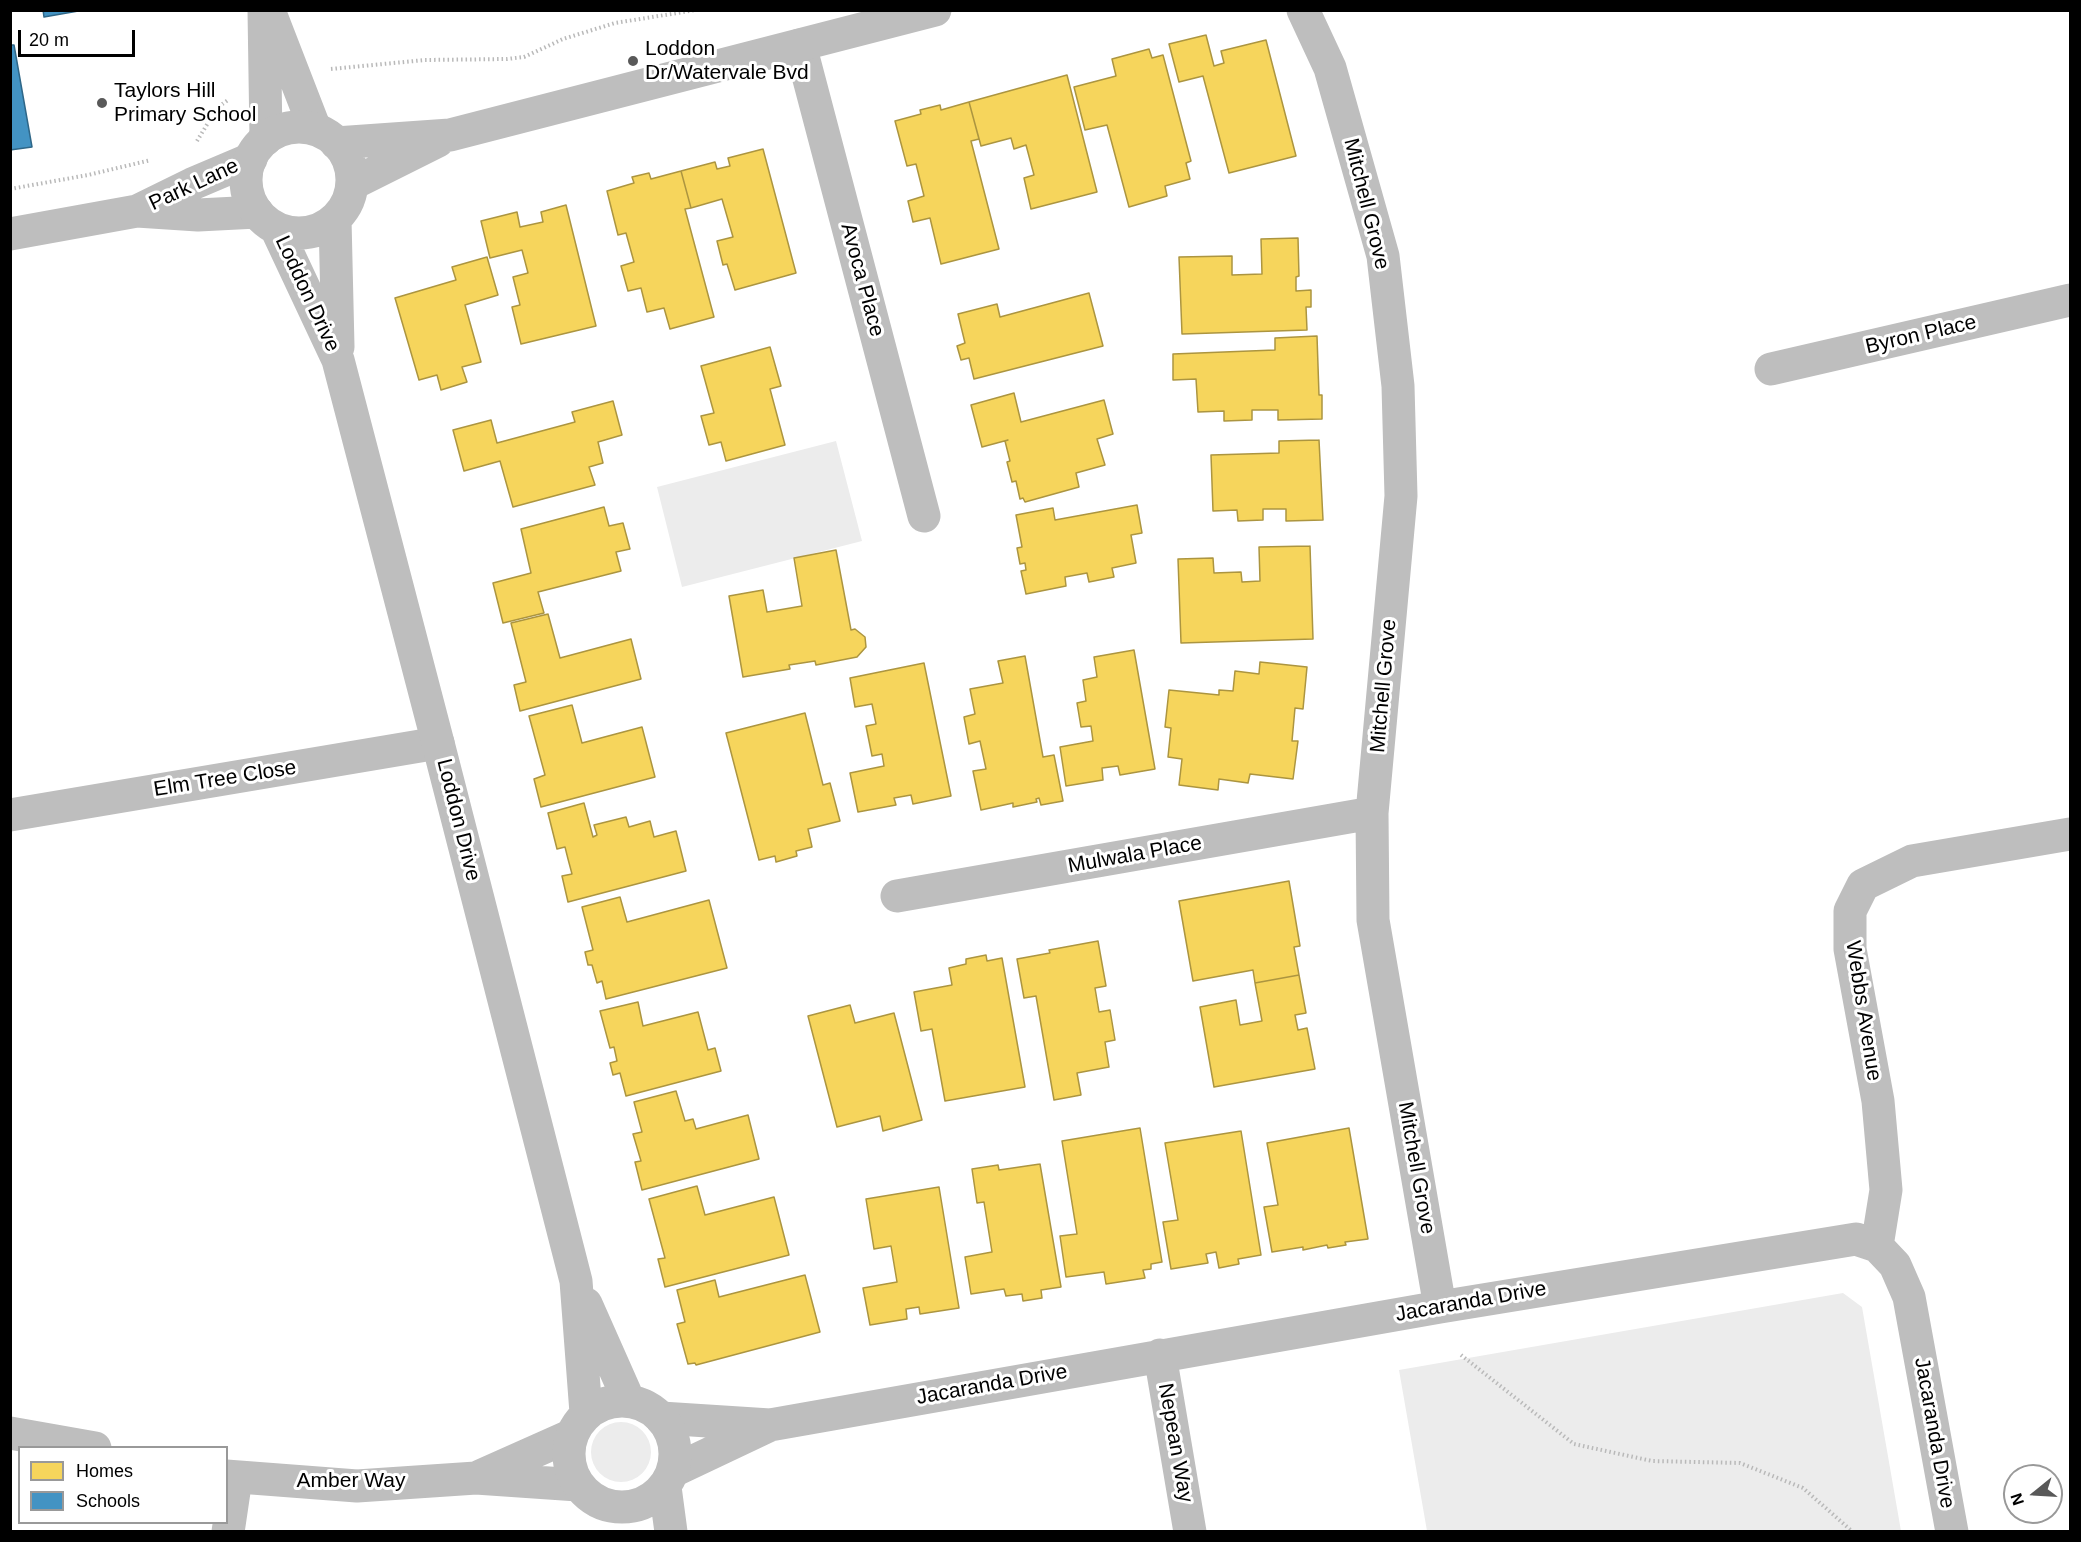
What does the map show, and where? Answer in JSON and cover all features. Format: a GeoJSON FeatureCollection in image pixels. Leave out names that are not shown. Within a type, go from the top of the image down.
{"type":"FeatureCollection","features":[{"type":"Feature","properties":{"kind":"street"},"geometry":{"type":"LineString","coordinates":[[264,10],[258,149],[247,172],[247,186],[250,199],[267,220],[291,233],[307,232],[322,228],[335,219],[343,209],[349,198],[352,184],[351,169],[345,155],[325,136],[269,10]]}},
{"type":"Feature","properties":{"kind":"street"},"geometry":{"type":"LineString","coordinates":[[352,184],[450,135],[935,10]]}},
{"type":"Feature","properties":{"kind":"street","name":"Mitchell Grove"},"geometry":{"type":"LineString","coordinates":[[1303,10],[1330,68],[1383,256],[1398,386],[1401,496],[1372,813],[1373,920],[1440,1307]]}},
{"type":"Feature","properties":{"kind":"street","name":"Mitchell Grove"},"geometry":{"type":"LineString","coordinates":[[1326,10],[1330,68]]}},
{"type":"Feature","properties":{"kind":"street","name":"Avoca Place"},"geometry":{"type":"LineString","coordinates":[[800,45],[924,516]]}},
{"type":"Feature","properties":{"kind":"street"},"geometry":{"type":"LineString","coordinates":[[258,149],[281,130],[297,127],[325,136],[450,135]]}},
{"type":"Feature","properties":{"kind":"street","name":"Park Lane"},"geometry":{"type":"LineString","coordinates":[[137,211],[258,149]]}},
{"type":"Feature","properties":{"kind":"street","name":"Park Lane"},"geometry":{"type":"LineString","coordinates":[[10,234],[137,211],[267,220]]}},
{"type":"Feature","properties":{"kind":"street","name":"Loddon Drive"},"geometry":{"type":"LineString","coordinates":[[335,219],[338,360]]}},
{"type":"Feature","properties":{"kind":"street","name":"Loddon Drive"},"geometry":{"type":"LineString","coordinates":[[267,220],[338,360],[576,1281],[629,1401]]}},
{"type":"Feature","properties":{"kind":"street","name":"Byron Place"},"geometry":{"type":"LineString","coordinates":[[1771,369],[2070,300]]}},
{"type":"Feature","properties":{"kind":"street","name":"Elm Tree Close"},"geometry":{"type":"LineString","coordinates":[[10,815],[438,742]]}},
{"type":"Feature","properties":{"kind":"street","name":"Mulwala Place"},"geometry":{"type":"LineString","coordinates":[[897,896],[1372,813]]}},
{"type":"Feature","properties":{"kind":"street","name":"Webbs Avenue"},"geometry":{"type":"LineString","coordinates":[[1877,1246],[1886,1190],[1878,1101],[1850,949],[1850,911],[1863,885],[1912,861],[2070,834]]}},
{"type":"Feature","properties":{"kind":"street","name":"Jacaranda Drive"},"geometry":{"type":"LineString","coordinates":[[661,1418],[770,1425],[1440,1307],[1856,1239],[1877,1246],[1895,1265],[1909,1297],[1952,1532]]}},
{"type":"Feature","properties":{"kind":"street","name":"Loddon Drive"},"geometry":{"type":"LineString","coordinates":[[576,1281],[579,1424]]}},
{"type":"Feature","properties":{"kind":"street","name":"Nepean Way"},"geometry":{"type":"LineString","coordinates":[[1160,1355],[1190,1532]]}},
{"type":"Feature","properties":{"kind":"street"},"geometry":{"type":"LineString","coordinates":[[669,1479],[652,1498],[637,1506],[620,1508],[609,1518],[578,1485],[570,1469],[568,1452],[579,1424],[600,1405],[614,1401],[629,1401],[652,1410],[661,1418],[674,1442],[675,1457],[669,1479],[671,1532]]}},
{"type":"Feature","properties":{"kind":"street","name":"Amber Way"},"geometry":{"type":"LineString","coordinates":[[476,1478],[579,1424]]}},
{"type":"Feature","properties":{"kind":"street","name":"Jacaranda Drive"},"geometry":{"type":"LineString","coordinates":[[669,1479],[770,1425]]}},
{"type":"Feature","properties":{"kind":"street"},"geometry":{"type":"LineString","coordinates":[[10,1433],[84,1446]]}},
{"type":"Feature","properties":{"kind":"street"},"geometry":{"type":"LineString","coordinates":[[228,1532],[231,1477]]}},
{"type":"Feature","properties":{"kind":"street","name":"Amber Way"},"geometry":{"type":"LineString","coordinates":[[231,1477],[357,1486],[476,1478],[578,1485]]}},
{"type":"Feature","properties":{"kind":"path"},"geometry":{"type":"LineString","coordinates":[[363,64],[524,57],[563,39],[615,22],[696,10]]}},
{"type":"Feature","properties":{"kind":"path"},"geometry":{"type":"LineString","coordinates":[[1461,1355],[1575,1444],[1652,1461],[1740,1463],[1803,1488],[1853,1532]]}},
{"type":"Feature","properties":{"kind":"shaded area"},"geometry":{"type":"Polygon","coordinates":[[[836,441],[862,541],[682,587],[657,487],[836,441]]]}},
{"type":"Feature","properties":{"kind":"shaded area"},"geometry":{"type":"Polygon","coordinates":[[[1843,1293],[1862,1307],[1901,1531],[1427,1531],[1399,1370],[1843,1293]]]}},
{"type":"Feature","properties":{"kind":"shaded area"},"geometry":{"type":"Polygon","coordinates":[[[621,1422],[642,1431],[651,1452],[642,1473],[621,1482],[600,1473],[591,1452],[600,1431],[621,1422]]]}},
{"type":"Feature","properties":{"kind":"building: Homes"},"geometry":{"type":"Polygon","coordinates":[[[1206,35],[1214,66],[1224,63],[1221,51],[1266,40],[1296,156],[1229,173],[1203,76],[1179,82],[1169,44],[1206,35]]]}},
{"type":"Feature","properties":{"kind":"building: Homes"},"geometry":{"type":"Polygon","coordinates":[[[1149,49],[1152,58],[1163,55],[1191,161],[1186,163],[1190,179],[1165,186],[1167,196],[1129,207],[1107,125],[1085,130],[1074,87],[1116,76],[1112,59],[1149,49]]]}},
{"type":"Feature","properties":{"kind":"building: Homes"},"geometry":{"type":"Polygon","coordinates":[[[1067,75],[1097,192],[1031,209],[1024,178],[1034,175],[1026,145],[1014,149],[1011,138],[981,146],[969,102],[1067,75]]]}},
{"type":"Feature","properties":{"kind":"building: Homes"},"geometry":{"type":"Polygon","coordinates":[[[969,102],[979,139],[971,141],[999,249],[941,264],[930,218],[913,222],[908,201],[924,196],[916,164],[907,166],[895,121],[921,114],[920,110],[940,105],[941,110],[969,102]]]}},
{"type":"Feature","properties":{"kind":"building: Homes"},"geometry":{"type":"Polygon","coordinates":[[[763,149],[796,273],[735,290],[727,264],[723,265],[717,241],[733,237],[722,199],[691,208],[681,171],[715,162],[717,169],[730,166],[728,158],[763,149]]]}},
{"type":"Feature","properties":{"kind":"building: Homes"},"geometry":{"type":"Polygon","coordinates":[[[681,171],[691,208],[685,209],[714,317],[670,329],[664,308],[647,312],[641,288],[628,291],[621,266],[634,262],[626,233],[618,235],[607,191],[634,183],[632,177],[649,173],[651,179],[681,171]]]}},
{"type":"Feature","properties":{"kind":"building: Homes"},"geometry":{"type":"Polygon","coordinates":[[[566,205],[596,326],[521,344],[512,307],[520,305],[513,277],[528,273],[522,250],[490,258],[481,221],[517,212],[520,227],[543,222],[541,212],[566,205]]]}},
{"type":"Feature","properties":{"kind":"building: Homes"},"geometry":{"type":"Polygon","coordinates":[[[1298,238],[1299,276],[1296,277],[1296,291],[1311,290],[1311,307],[1306,307],[1307,330],[1182,334],[1179,257],[1232,256],[1232,275],[1262,274],[1261,239],[1298,238]]]}},
{"type":"Feature","properties":{"kind":"building: Homes"},"geometry":{"type":"Polygon","coordinates":[[[487,257],[498,295],[465,305],[481,362],[462,367],[467,382],[441,390],[437,375],[419,380],[395,298],[456,280],[452,267],[487,257]]]}},
{"type":"Feature","properties":{"kind":"building: Homes"},"geometry":{"type":"Polygon","coordinates":[[[1089,293],[1103,346],[974,379],[969,358],[961,360],[957,346],[965,343],[958,314],[997,304],[1000,317],[1089,293]]]}},
{"type":"Feature","properties":{"kind":"building: Homes"},"geometry":{"type":"Polygon","coordinates":[[[1317,336],[1322,419],[1278,420],[1278,410],[1252,410],[1252,420],[1224,421],[1224,411],[1198,412],[1196,379],[1173,380],[1173,354],[1275,350],[1275,338],[1317,336]]]}},
{"type":"Feature","properties":{"kind":"building: Homes"},"geometry":{"type":"Polygon","coordinates":[[[770,347],[781,386],[770,389],[785,445],[726,461],[721,442],[709,445],[701,416],[714,413],[701,366],[770,347]]]}},
{"type":"Feature","properties":{"kind":"building: Homes"},"geometry":{"type":"Polygon","coordinates":[[[1014,393],[1021,422],[1104,400],[1113,434],[1097,439],[1105,465],[1076,473],[1079,487],[1025,502],[1023,498],[1020,499],[1016,481],[1012,482],[1007,462],[1010,461],[1005,441],[1008,440],[982,447],[971,405],[1014,393]]]}},
{"type":"Feature","properties":{"kind":"building: Homes"},"geometry":{"type":"Polygon","coordinates":[[[613,401],[622,435],[598,442],[603,463],[589,467],[595,485],[513,507],[500,461],[464,471],[453,430],[491,420],[497,443],[575,422],[572,412],[613,401]]]}},
{"type":"Feature","properties":{"kind":"building: Homes"},"geometry":{"type":"Polygon","coordinates":[[[1319,440],[1323,520],[1286,521],[1286,509],[1263,509],[1263,520],[1238,521],[1237,510],[1213,511],[1211,455],[1279,453],[1279,441],[1319,440]]]}},
{"type":"Feature","properties":{"kind":"building: Homes"},"geometry":{"type":"Polygon","coordinates":[[[1137,505],[1142,533],[1131,535],[1136,563],[1112,568],[1114,577],[1089,582],[1087,573],[1065,577],[1066,586],[1026,594],[1021,571],[1026,570],[1025,563],[1020,564],[1017,548],[1022,547],[1016,515],[1053,508],[1055,520],[1137,505]]]}},
{"type":"Feature","properties":{"kind":"building: Homes"},"geometry":{"type":"Polygon","coordinates":[[[604,507],[609,526],[623,523],[630,549],[616,552],[621,571],[538,592],[544,613],[503,623],[493,583],[531,573],[521,529],[604,507]]]}},
{"type":"Feature","properties":{"kind":"building: Homes"},"geometry":{"type":"Polygon","coordinates":[[[1310,546],[1313,639],[1181,643],[1178,559],[1213,558],[1214,573],[1241,572],[1242,582],[1260,581],[1259,547],[1310,546]]]}},
{"type":"Feature","properties":{"kind":"building: Homes"},"geometry":{"type":"Polygon","coordinates":[[[836,550],[851,630],[855,629],[865,637],[866,647],[857,657],[816,665],[815,661],[789,665],[790,669],[743,677],[729,596],[763,590],[767,612],[802,606],[794,558],[836,550]]]}},
{"type":"Feature","properties":{"kind":"building: Homes"},"geometry":{"type":"Polygon","coordinates":[[[548,614],[560,658],[631,639],[641,679],[520,711],[514,685],[526,682],[511,623],[548,614]]]}},
{"type":"Feature","properties":{"kind":"building: Homes"},"geometry":{"type":"Polygon","coordinates":[[[1134,650],[1155,769],[1120,775],[1118,766],[1102,768],[1103,780],[1066,786],[1060,747],[1093,741],[1091,726],[1081,727],[1077,703],[1086,701],[1083,680],[1097,677],[1094,657],[1134,650]]]}},
{"type":"Feature","properties":{"kind":"building: Homes"},"geometry":{"type":"Polygon","coordinates":[[[1025,656],[1043,757],[1054,755],[1063,801],[1041,805],[1039,798],[1036,799],[1037,802],[1013,807],[1013,803],[981,810],[973,771],[986,769],[980,741],[969,744],[964,717],[975,714],[970,689],[1003,683],[998,661],[1025,656]]]}},
{"type":"Feature","properties":{"kind":"building: Homes"},"geometry":{"type":"Polygon","coordinates":[[[1260,662],[1307,667],[1303,709],[1295,708],[1292,741],[1298,741],[1293,779],[1250,774],[1248,783],[1219,779],[1218,790],[1179,785],[1182,759],[1168,757],[1171,728],[1165,727],[1169,690],[1219,695],[1219,690],[1233,691],[1235,671],[1259,674],[1260,662]]]}},
{"type":"Feature","properties":{"kind":"building: Homes"},"geometry":{"type":"Polygon","coordinates":[[[924,663],[951,796],[913,804],[911,795],[894,798],[896,805],[858,812],[850,773],[884,766],[882,754],[872,756],[866,726],[876,724],[872,704],[855,707],[850,678],[924,663]]]}},
{"type":"Feature","properties":{"kind":"building: Homes"},"geometry":{"type":"Polygon","coordinates":[[[572,705],[582,743],[642,727],[655,777],[541,807],[534,779],[545,775],[529,716],[572,705]]]}},
{"type":"Feature","properties":{"kind":"building: Homes"},"geometry":{"type":"Polygon","coordinates":[[[805,713],[823,785],[830,783],[840,821],[808,829],[812,847],[796,851],[797,856],[776,862],[775,856],[759,860],[726,733],[805,713]]]}},
{"type":"Feature","properties":{"kind":"building: Homes"},"geometry":{"type":"Polygon","coordinates":[[[584,803],[593,837],[597,835],[594,825],[626,817],[629,827],[650,821],[654,837],[676,831],[686,871],[568,902],[562,876],[572,874],[565,847],[557,849],[548,813],[584,803]]]}},
{"type":"Feature","properties":{"kind":"building: Homes"},"geometry":{"type":"Polygon","coordinates":[[[1289,881],[1300,946],[1294,947],[1299,975],[1255,983],[1253,970],[1193,981],[1179,901],[1289,881]]]}},
{"type":"Feature","properties":{"kind":"building: Homes"},"geometry":{"type":"Polygon","coordinates":[[[620,897],[627,922],[709,900],[727,968],[606,999],[602,981],[597,983],[592,965],[588,965],[585,952],[593,950],[582,907],[620,897]]]}},
{"type":"Feature","properties":{"kind":"building: Homes"},"geometry":{"type":"Polygon","coordinates":[[[1098,941],[1106,986],[1095,988],[1099,1012],[1110,1010],[1115,1040],[1105,1042],[1109,1067],[1077,1073],[1081,1095],[1054,1100],[1036,996],[1024,998],[1017,959],[1050,953],[1049,950],[1098,941]]]}},
{"type":"Feature","properties":{"kind":"building: Homes"},"geometry":{"type":"Polygon","coordinates":[[[986,955],[987,961],[1002,958],[1025,1087],[945,1101],[932,1029],[921,1031],[914,992],[952,985],[949,968],[966,964],[966,959],[986,955]]]}},
{"type":"Feature","properties":{"kind":"building: Homes"},"geometry":{"type":"Polygon","coordinates":[[[1299,975],[1306,1013],[1295,1015],[1298,1030],[1307,1028],[1315,1069],[1214,1087],[1200,1007],[1236,1000],[1240,1025],[1262,1021],[1255,983],[1299,975]]]}},
{"type":"Feature","properties":{"kind":"building: Homes"},"geometry":{"type":"Polygon","coordinates":[[[638,1002],[643,1026],[698,1012],[708,1050],[715,1048],[721,1071],[626,1096],[620,1073],[613,1075],[610,1063],[617,1061],[614,1047],[610,1048],[600,1011],[638,1002]]]}},
{"type":"Feature","properties":{"kind":"building: Homes"},"geometry":{"type":"Polygon","coordinates":[[[850,1005],[855,1023],[894,1013],[922,1120],[883,1131],[880,1116],[837,1127],[808,1016],[850,1005]]]}},
{"type":"Feature","properties":{"kind":"building: Homes"},"geometry":{"type":"Polygon","coordinates":[[[676,1091],[685,1121],[693,1119],[696,1129],[748,1115],[759,1159],[642,1190],[635,1162],[641,1161],[633,1134],[642,1132],[634,1102],[676,1091]]]}},
{"type":"Feature","properties":{"kind":"building: Homes"},"geometry":{"type":"Polygon","coordinates":[[[1140,1128],[1162,1262],[1151,1264],[1151,1269],[1143,1270],[1145,1278],[1106,1284],[1104,1272],[1066,1277],[1060,1236],[1077,1234],[1062,1141],[1140,1128]]]}},
{"type":"Feature","properties":{"kind":"building: Homes"},"geometry":{"type":"Polygon","coordinates":[[[1349,1128],[1368,1239],[1345,1242],[1346,1245],[1328,1248],[1327,1245],[1303,1250],[1303,1247],[1272,1252],[1264,1207],[1278,1205],[1267,1143],[1349,1128]]]}},
{"type":"Feature","properties":{"kind":"building: Homes"},"geometry":{"type":"Polygon","coordinates":[[[1241,1131],[1261,1255],[1238,1259],[1239,1264],[1219,1268],[1216,1252],[1206,1254],[1208,1263],[1171,1269],[1163,1222],[1178,1220],[1165,1143],[1241,1131]]]}},
{"type":"Feature","properties":{"kind":"building: Homes"},"geometry":{"type":"Polygon","coordinates":[[[1040,1164],[1061,1287],[1041,1290],[1042,1298],[1023,1301],[1022,1294],[1006,1296],[1004,1289],[971,1294],[965,1257],[992,1252],[984,1202],[977,1203],[972,1169],[998,1165],[999,1170],[1040,1164]]]}},
{"type":"Feature","properties":{"kind":"building: Homes"},"geometry":{"type":"Polygon","coordinates":[[[697,1186],[705,1215],[774,1197],[789,1255],[665,1287],[658,1259],[665,1258],[649,1199],[697,1186]]]}},
{"type":"Feature","properties":{"kind":"building: Homes"},"geometry":{"type":"Polygon","coordinates":[[[939,1187],[959,1308],[920,1314],[919,1307],[906,1309],[907,1319],[870,1325],[863,1288],[897,1282],[891,1246],[874,1249],[866,1199],[939,1187]]]}},
{"type":"Feature","properties":{"kind":"building: Homes"},"geometry":{"type":"Polygon","coordinates":[[[805,1275],[820,1332],[696,1365],[695,1363],[688,1364],[677,1324],[685,1322],[677,1290],[715,1280],[719,1297],[805,1275]]]}},
{"type":"Feature","properties":{"kind":"building: Schools"},"geometry":{"type":"Polygon","coordinates":[[[43,10],[84,10],[44,17],[43,10]]]}},
{"type":"Feature","properties":{"kind":"building: Schools"},"geometry":{"type":"Polygon","coordinates":[[[10,45],[14,45],[32,147],[10,150],[10,45]]]}},
{"type":"Feature","properties":{"kind":"place","name":"Loddon Dr/Watervale Bvd"},"geometry":{"type":"Point","coordinates":[633,61]}},
{"type":"Feature","properties":{"kind":"place","name":"Taylors Hill Primary School"},"geometry":{"type":"Point","coordinates":[102,103]}}]}
